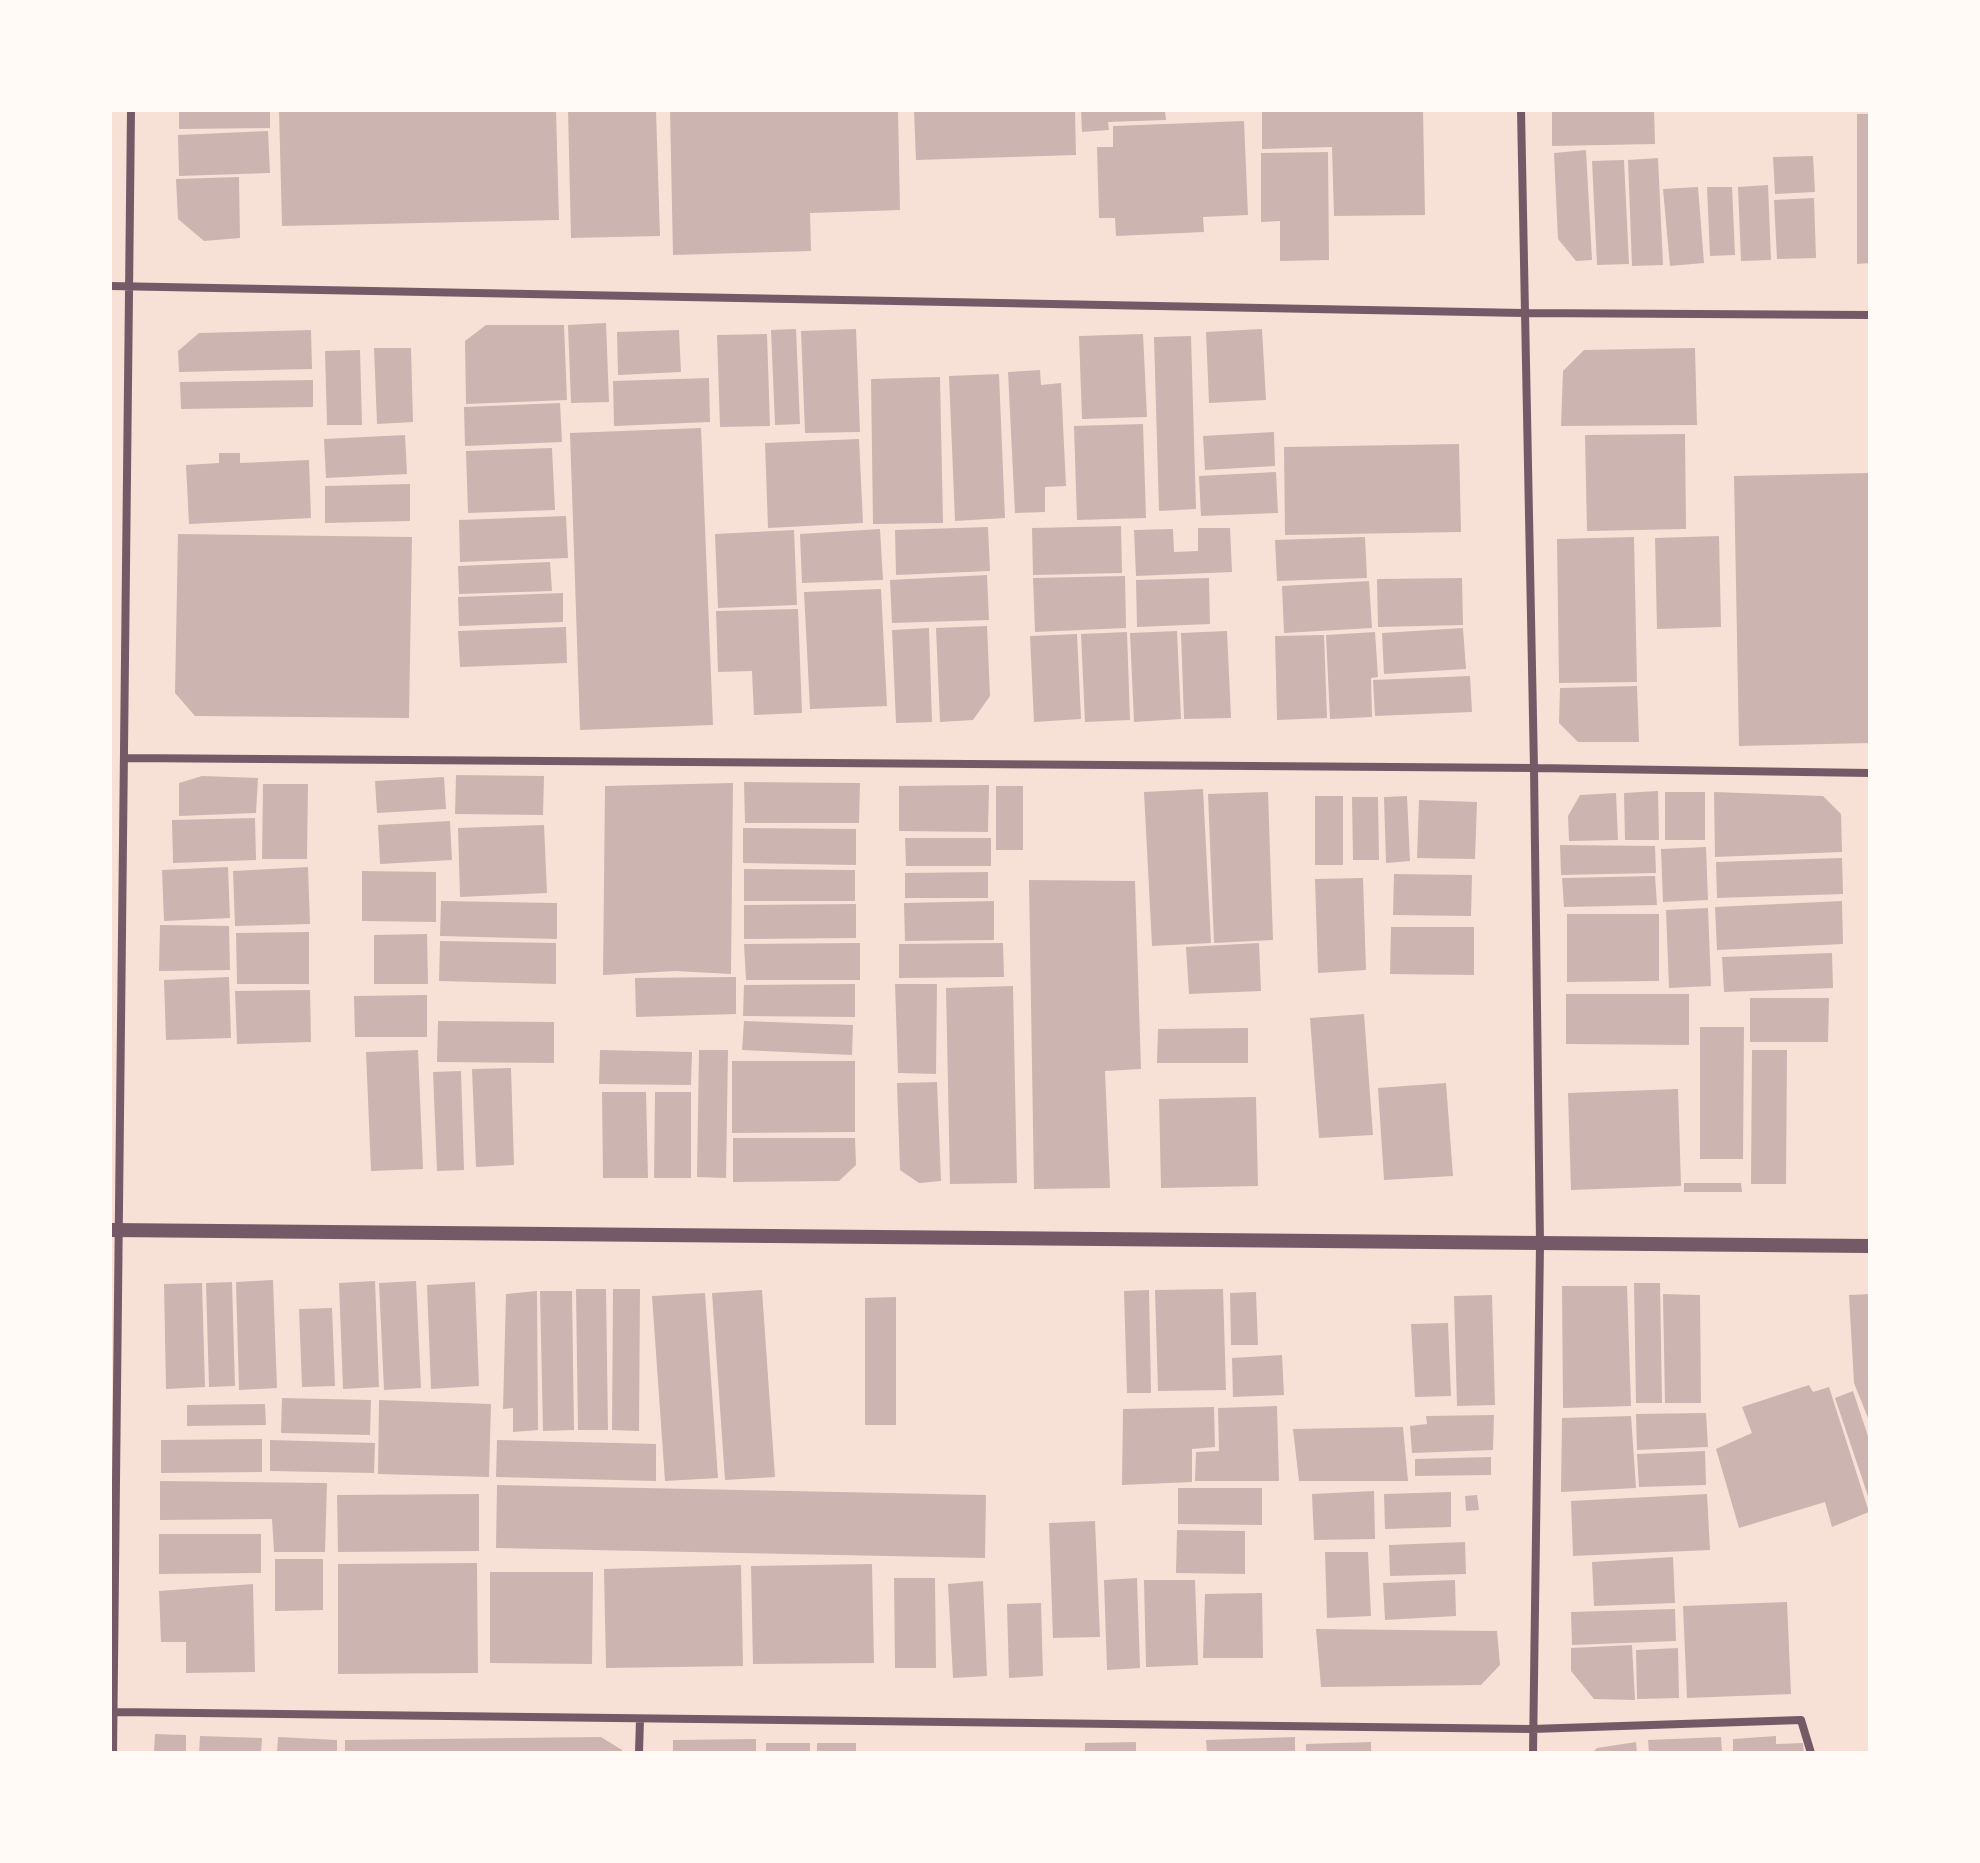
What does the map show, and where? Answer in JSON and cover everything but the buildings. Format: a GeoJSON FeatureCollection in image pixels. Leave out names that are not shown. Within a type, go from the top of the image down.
{"type":"FeatureCollection","features":[{"type":"Feature","properties":{"kind":"street"},"geometry":{"type":"LineString","coordinates":[[113,1753],[114,1230],[124,758],[131,110]]}},
{"type":"Feature","properties":{"kind":"street"},"geometry":{"type":"LineString","coordinates":[[1521,110],[1540,1244],[1533,1753]]}},
{"type":"Feature","properties":{"kind":"street"},"geometry":{"type":"LineString","coordinates":[[110,286],[1523,313],[1870,315]]}},
{"type":"Feature","properties":{"kind":"street"},"geometry":{"type":"LineString","coordinates":[[124,758],[1870,773]]}},
{"type":"Feature","properties":{"kind":"street"},"geometry":{"type":"LineString","coordinates":[[114,1230],[1870,1246]]}},
{"type":"Feature","properties":{"kind":"street"},"geometry":{"type":"LineString","coordinates":[[114,1712],[1532,1729],[1801,1720],[1811,1753]]}},
{"type":"Feature","properties":{"kind":"street"},"geometry":{"type":"LineString","coordinates":[[639,1753],[640,1719]]}}]}
